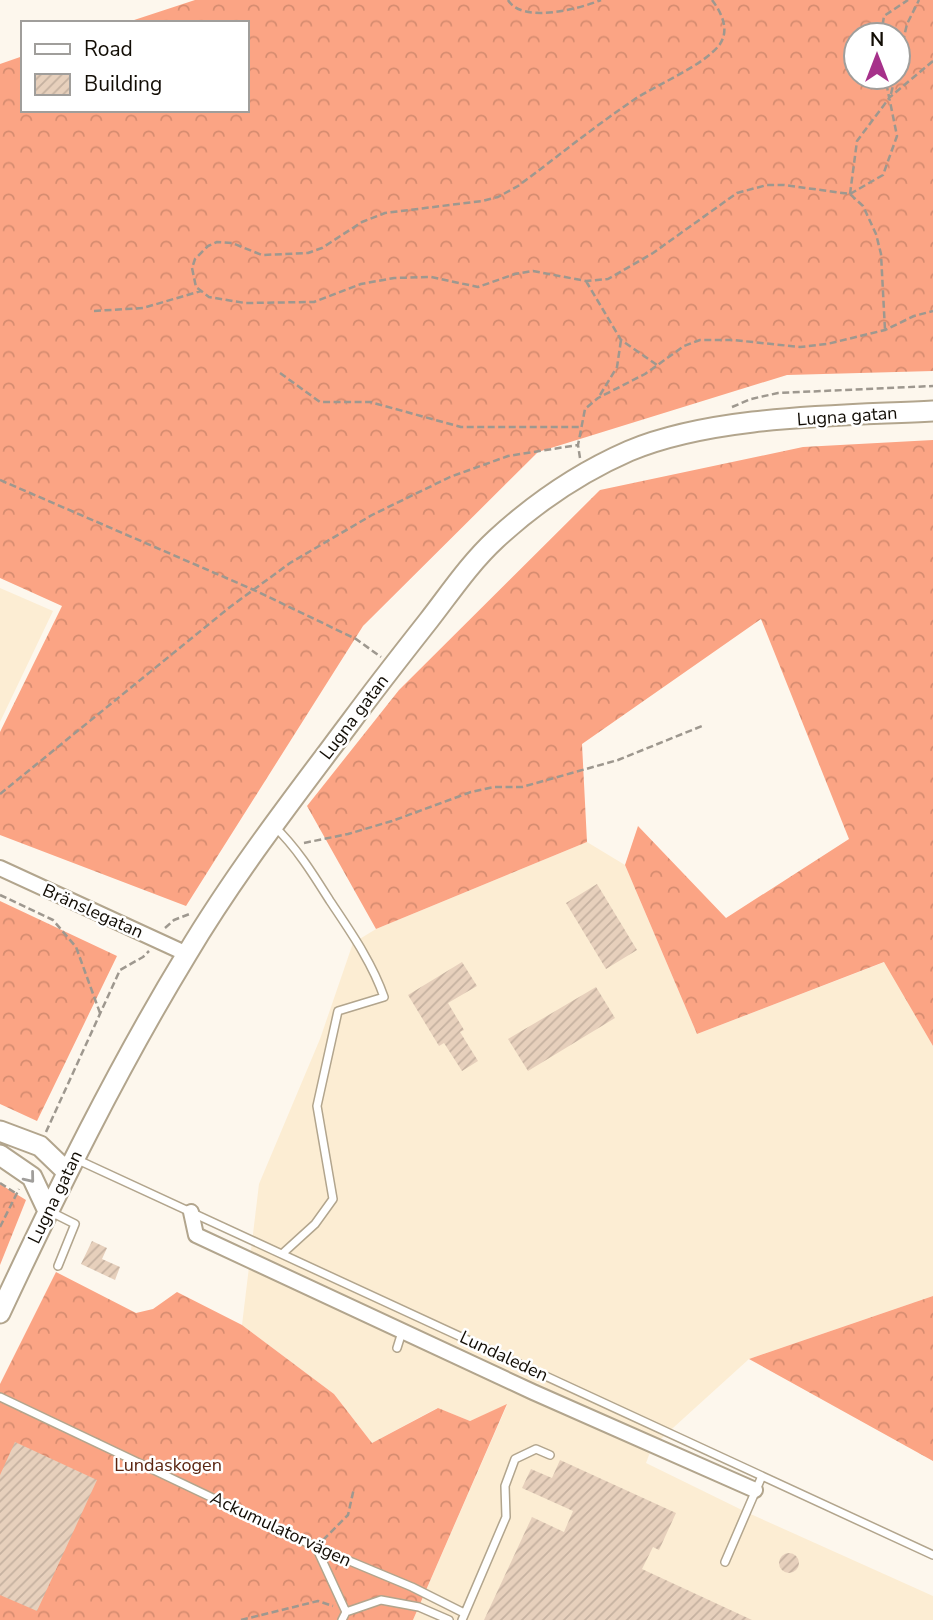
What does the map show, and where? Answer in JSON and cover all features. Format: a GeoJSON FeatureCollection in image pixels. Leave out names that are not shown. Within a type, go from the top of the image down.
{"type":"FeatureCollection","features":[{"type":"Feature","properties":{"kind":"main road","name":"Lugna gatan"},"geometry":{"type":"LineString","coordinates":[[0,1313],[70,1165],[187,954],[274,825],[392,666],[461,578],[495,540],[562,488],[631,450],[683,435],[732,426],[804,418],[933,411]]}},
{"type":"Feature","properties":{"kind":"main road","name":"Lundaleden"},"geometry":{"type":"LineString","coordinates":[[0,1131],[40,1146],[70,1165]]}},
{"type":"Feature","properties":{"kind":"main road","name":"Lundaleden"},"geometry":{"type":"LineString","coordinates":[[0,1142],[70,1165]]}},
{"type":"Feature","properties":{"kind":"main road"},"geometry":{"type":"LineString","coordinates":[[0,1155],[32,1177],[48,1211]]}},
{"type":"Feature","properties":{"kind":"street","name":"Bränslegatan"},"geometry":{"type":"LineString","coordinates":[[0,868],[187,954]]}},
{"type":"Feature","properties":{"kind":"street"},"geometry":{"type":"LineString","coordinates":[[191,1212],[196,1235],[402,1332],[755,1490]]}},
{"type":"Feature","properties":{"kind":"lane"},"geometry":{"type":"LineString","coordinates":[[274,825],[293,845],[361,948],[377,976],[384,996],[338,1011],[317,1106],[332,1199],[315,1224],[282,1254]]}},
{"type":"Feature","properties":{"kind":"lane","name":"Lundaleden"},"geometry":{"type":"LineString","coordinates":[[70,1165],[191,1212],[933,1555]]}},
{"type":"Feature","properties":{"kind":"lane"},"geometry":{"type":"LineString","coordinates":[[48,1211],[79,1225],[58,1266]]}},
{"type":"Feature","properties":{"kind":"lane"},"geometry":{"type":"LineString","coordinates":[[397,1348],[402,1332]]}},
{"type":"Feature","properties":{"kind":"lane","name":"Ackumulatorvägen"},"geometry":{"type":"LineString","coordinates":[[0,1397],[316,1547],[412,1587],[463,1616]]}},
{"type":"Feature","properties":{"kind":"lane"},"geometry":{"type":"LineString","coordinates":[[463,1616],[506,1517],[505,1486],[516,1459],[536,1449],[550,1455]]}},
{"type":"Feature","properties":{"kind":"lane"},"geometry":{"type":"LineString","coordinates":[[724,1562],[762,1476]]}},
{"type":"Feature","properties":{"kind":"lane"},"geometry":{"type":"LineString","coordinates":[[316,1547],[345,1612],[342,1620]]}},
{"type":"Feature","properties":{"kind":"lane"},"geometry":{"type":"LineString","coordinates":[[345,1612],[382,1600],[419,1607],[449,1620]]}},
{"type":"Feature","properties":{"kind":"path"},"geometry":{"type":"LineString","coordinates":[[508,0],[520,12],[536,14],[589,5],[601,0]]}},
{"type":"Feature","properties":{"kind":"path"},"geometry":{"type":"LineString","coordinates":[[712,0],[721,11],[725,32],[720,44],[705,58],[635,99],[518,186],[498,197],[482,201],[385,213],[362,222],[322,248],[308,253],[262,255],[232,243],[217,242],[208,246],[195,259],[192,268],[196,287],[209,297],[245,303],[314,302],[361,284],[394,278],[431,277],[478,287],[514,274],[533,271],[586,281],[608,279],[653,253],[737,192],[768,185],[784,185],[850,194],[863,206],[876,234],[881,254],[885,330]]}},
{"type":"Feature","properties":{"kind":"path"},"geometry":{"type":"LineString","coordinates":[[883,21],[884,16],[908,0]]}},
{"type":"Feature","properties":{"kind":"path"},"geometry":{"type":"LineString","coordinates":[[908,21],[919,0]]}},
{"type":"Feature","properties":{"kind":"path"},"geometry":{"type":"LineString","coordinates":[[850,194],[857,141],[890,97],[933,61]]}},
{"type":"Feature","properties":{"kind":"path"},"geometry":{"type":"LineString","coordinates":[[850,194],[883,176],[897,136],[888,91]]}},
{"type":"Feature","properties":{"kind":"path"},"geometry":{"type":"LineString","coordinates":[[890,97],[892,91]]}},
{"type":"Feature","properties":{"kind":"path"},"geometry":{"type":"LineString","coordinates":[[586,281],[621,340],[657,365]]}},
{"type":"Feature","properties":{"kind":"path"},"geometry":{"type":"LineString","coordinates":[[94,311],[143,308],[201,291]]}},
{"type":"Feature","properties":{"kind":"path"},"geometry":{"type":"LineString","coordinates":[[573,464],[580,460],[578,445],[585,409],[598,398],[645,374],[684,346],[700,340],[733,340],[800,347],[827,344],[885,330],[914,316],[933,311]]}},
{"type":"Feature","properties":{"kind":"path"},"geometry":{"type":"LineString","coordinates":[[598,398],[618,367],[621,340]]}},
{"type":"Feature","properties":{"kind":"path"},"geometry":{"type":"LineString","coordinates":[[279,373],[320,402],[370,402],[461,427],[582,427]]}},
{"type":"Feature","properties":{"kind":"path"},"geometry":{"type":"LineString","coordinates":[[731,407],[778,393],[933,386]]}},
{"type":"Feature","properties":{"kind":"path"},"geometry":{"type":"LineString","coordinates":[[0,794],[290,563],[372,514],[450,477],[508,456],[578,445]]}},
{"type":"Feature","properties":{"kind":"path"},"geometry":{"type":"LineString","coordinates":[[0,480],[254,590],[356,639],[392,666]]}},
{"type":"Feature","properties":{"kind":"path"},"geometry":{"type":"LineString","coordinates":[[293,845],[369,828],[471,792],[494,786],[522,787],[618,760],[702,726]]}},
{"type":"Feature","properties":{"kind":"path"},"geometry":{"type":"LineString","coordinates":[[0,895],[53,920],[76,947],[100,1013]]}},
{"type":"Feature","properties":{"kind":"path"},"geometry":{"type":"LineString","coordinates":[[44,1137],[120,970],[147,954],[170,922],[200,908]]}},
{"type":"Feature","properties":{"kind":"path"},"geometry":{"type":"LineString","coordinates":[[0,1183],[18,1194],[0,1227]]}},
{"type":"Feature","properties":{"kind":"path"},"geometry":{"type":"LineString","coordinates":[[316,1547],[348,1515],[354,1488]]}},
{"type":"Feature","properties":{"kind":"path"},"geometry":{"type":"LineString","coordinates":[[244,1619],[318,1601],[345,1612]]}},
{"type":"Feature","properties":{"kind":"shaded area"},"geometry":{"type":"Polygon","coordinates":[[[0,588],[53,611],[0,722],[0,588]]]}},
{"type":"Feature","properties":{"kind":"shaded area"},"geometry":{"type":"Polygon","coordinates":[[[587,842],[625,865],[697,1034],[885,962],[933,1046],[933,1296],[749,1359],[652,1447],[646,1463],[746,1512],[933,1596],[933,1620],[413,1620],[507,1405],[470,1421],[437,1408],[372,1443],[334,1394],[242,1325],[259,1184],[320,1039],[353,943],[376,929],[587,842]]]}},
{"type":"Feature","properties":{"kind":"green space"},"geometry":{"type":"Polygon","coordinates":[[[195,0],[933,0],[933,371],[787,375],[538,452],[363,626],[186,906],[0,835],[0,732],[62,606],[0,578],[0,64],[21,57],[21,112],[248,112],[248,21],[131,21],[195,0]]]}},
{"type":"Feature","properties":{"kind":"green space"},"geometry":{"type":"Polygon","coordinates":[[[933,440],[933,1046],[884,962],[697,1034],[625,865],[638,826],[726,918],[849,839],[761,619],[582,744],[587,842],[376,929],[307,806],[399,690],[600,490],[803,447],[933,440]]]}},
{"type":"Feature","properties":{"kind":"green space"},"geometry":{"type":"Polygon","coordinates":[[[0,901],[117,956],[37,1121],[0,1104],[0,901]]]}},
{"type":"Feature","properties":{"kind":"green space"},"geometry":{"type":"Polygon","coordinates":[[[0,1184],[26,1200],[0,1265],[0,1184]]]}},
{"type":"Feature","properties":{"kind":"green space","name":"Lundaskogen"},"geometry":{"type":"Polygon","coordinates":[[[56,1272],[136,1313],[153,1309],[177,1292],[242,1325],[334,1394],[372,1443],[438,1408],[470,1421],[507,1404],[413,1620],[0,1620],[0,1384],[56,1272]]]}},
{"type":"Feature","properties":{"kind":"green space"},"geometry":{"type":"Polygon","coordinates":[[[933,1296],[933,1461],[749,1359],[933,1296]]]}},
{"type":"Feature","properties":{"kind":"building"},"geometry":{"type":"Polygon","coordinates":[[[597,884],[637,950],[606,969],[566,903],[597,884]]]}},
{"type":"Feature","properties":{"kind":"building"},"geometry":{"type":"Polygon","coordinates":[[[462,962],[477,986],[448,1003],[464,1030],[460,1032],[478,1061],[462,1071],[444,1043],[439,1046],[408,995],[462,962]]]}},
{"type":"Feature","properties":{"kind":"building"},"geometry":{"type":"Polygon","coordinates":[[[596,987],[615,1018],[528,1071],[508,1039],[596,987]]]}},
{"type":"Feature","properties":{"kind":"building"},"geometry":{"type":"Polygon","coordinates":[[[92,1241],[107,1248],[102,1259],[120,1267],[115,1280],[81,1264],[92,1241]]]}},
{"type":"Feature","properties":{"kind":"building"},"geometry":{"type":"Polygon","coordinates":[[[15,1442],[97,1480],[37,1611],[0,1595],[0,1475],[15,1442]]]}},
{"type":"Feature","properties":{"kind":"building"},"geometry":{"type":"Polygon","coordinates":[[[560,1460],[676,1513],[659,1550],[653,1547],[642,1569],[752,1620],[484,1620],[532,1517],[564,1532],[573,1511],[522,1488],[531,1469],[552,1478],[560,1460]]]}},
{"type":"Feature","properties":{"kind":"building"},"geometry":{"type":"Polygon","coordinates":[[[789,1553],[796,1556],[799,1563],[796,1570],[789,1573],[782,1570],[779,1563],[782,1556],[789,1553]]]}}]}
